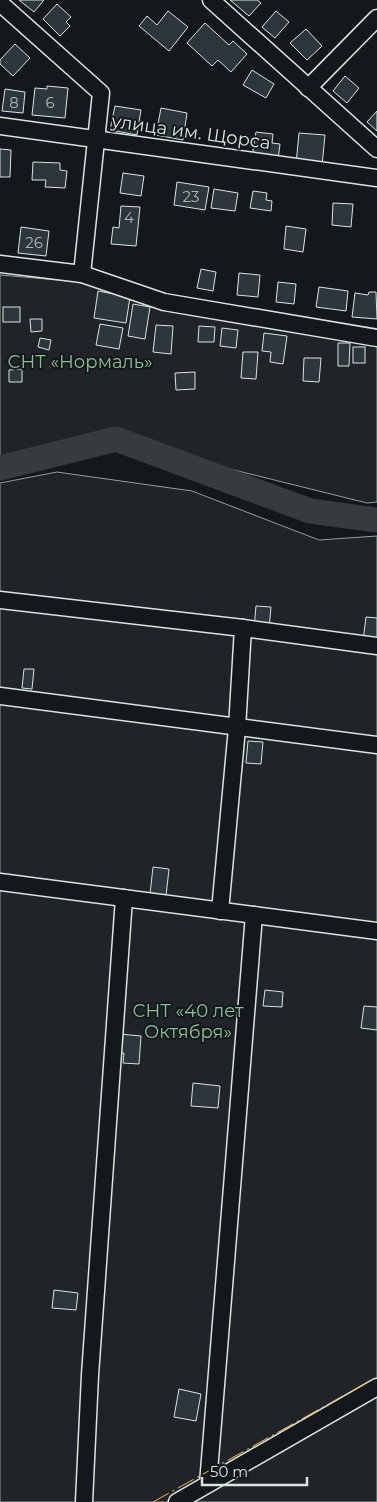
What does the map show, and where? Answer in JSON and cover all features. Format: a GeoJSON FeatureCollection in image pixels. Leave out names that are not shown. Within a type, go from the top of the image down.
{"type":"FeatureCollection","features":[{"type":"Feature","properties":{"kind":"street"},"geometry":{"type":"LineString","coordinates":[[211,0],[377,149]]}},
{"type":"Feature","properties":{"kind":"street"},"geometry":{"type":"LineString","coordinates":[[0,3],[100,93],[82,274]]}},
{"type":"Feature","properties":{"kind":"street"},"geometry":{"type":"LineString","coordinates":[[308,88],[377,18]]}},
{"type":"Feature","properties":{"kind":"street","name":"улица им. Щорса"},"geometry":{"type":"LineString","coordinates":[[0,126],[377,178]]}},
{"type":"Feature","properties":{"kind":"street"},"geometry":{"type":"LineString","coordinates":[[0,264],[82,274],[164,302],[377,338]]}},
{"type":"Feature","properties":{"kind":"street"},"geometry":{"type":"LineString","coordinates":[[0,600],[243,628],[377,646]]}},
{"type":"Feature","properties":{"kind":"street"},"geometry":{"type":"LineString","coordinates":[[220,911],[237,728],[243,628]]}},
{"type":"Feature","properties":{"kind":"street"},"geometry":{"type":"LineString","coordinates":[[0,696],[377,745]]}},
{"type":"Feature","properties":{"kind":"street"},"geometry":{"type":"LineString","coordinates":[[0,882],[377,931]]}},
{"type":"Feature","properties":{"kind":"street"},"geometry":{"type":"LineString","coordinates":[[84,1502],[91,1366],[124,898]]}},
{"type":"Feature","properties":{"kind":"street"},"geometry":{"type":"LineString","coordinates":[[208,1484],[254,915]]}},
{"type":"Feature","properties":{"kind":"street"},"geometry":{"type":"LineString","coordinates":[[177,1502],[377,1387]]}},
{"type":"Feature","properties":{"kind":"green space","name":"СНТ «Нормаль»"},"geometry":{"type":"Polygon","coordinates":[[[0,275],[93,283],[377,339],[377,502],[367,503],[105,438],[0,460],[0,275]]]}},
{"type":"Feature","properties":{"kind":"green space","name":"СНТ «40 лет Октября»"},"geometry":{"type":"Polygon","coordinates":[[[57,472],[192,491],[319,540],[377,536],[377,1502],[0,1502],[0,483],[57,472]]]}},
{"type":"Feature","properties":{"kind":"building"},"geometry":{"type":"Polygon","coordinates":[[[19,0],[44,0],[34,12],[19,0]]]}},
{"type":"Feature","properties":{"kind":"building"},"geometry":{"type":"Polygon","coordinates":[[[230,0],[257,0],[261,3],[249,16],[230,0]]]}},
{"type":"Feature","properties":{"kind":"building"},"geometry":{"type":"Polygon","coordinates":[[[57,4],[71,17],[66,22],[70,26],[60,36],[43,19],[57,4]]]}},
{"type":"Feature","properties":{"kind":"building"},"geometry":{"type":"Polygon","coordinates":[[[168,11],[188,27],[169,51],[139,26],[147,16],[157,25],[168,11]]]}},
{"type":"Feature","properties":{"kind":"building"},"geometry":{"type":"Polygon","coordinates":[[[276,11],[289,22],[275,38],[262,27],[276,11]]]}},
{"type":"Feature","properties":{"kind":"building"},"geometry":{"type":"Polygon","coordinates":[[[205,23],[229,45],[233,41],[247,54],[231,72],[218,60],[212,66],[187,43],[205,23]]]}},
{"type":"Feature","properties":{"kind":"building"},"geometry":{"type":"Polygon","coordinates":[[[306,29],[322,46],[307,60],[290,43],[306,29]]]}},
{"type":"Feature","properties":{"kind":"building"},"geometry":{"type":"Polygon","coordinates":[[[15,44],[30,58],[13,76],[0,64],[0,60],[15,44]]]}},
{"type":"Feature","properties":{"kind":"building"},"geometry":{"type":"Polygon","coordinates":[[[252,70],[274,84],[266,98],[243,85],[252,70]]]}},
{"type":"Feature","properties":{"kind":"building"},"geometry":{"type":"Polygon","coordinates":[[[345,76],[359,88],[347,103],[333,91],[345,76]]]}},
{"type":"Feature","properties":{"kind":"building"},"geometry":{"type":"Polygon","coordinates":[[[47,86],[68,88],[65,118],[32,115],[35,88],[47,89],[47,86]]]}},
{"type":"Feature","properties":{"kind":"building"},"geometry":{"type":"Polygon","coordinates":[[[5,89],[25,92],[23,113],[2,111],[5,89]]]}},
{"type":"Feature","properties":{"kind":"building"},"geometry":{"type":"Polygon","coordinates":[[[115,106],[141,110],[137,135],[110,130],[115,106]]]}},
{"type":"Feature","properties":{"kind":"building"},"geometry":{"type":"Polygon","coordinates":[[[161,108],[187,113],[183,140],[156,135],[161,108]]]}},
{"type":"Feature","properties":{"kind":"building"},"geometry":{"type":"Polygon","coordinates":[[[377,111],[377,131],[367,122],[377,111]]]}},
{"type":"Feature","properties":{"kind":"building"},"geometry":{"type":"Polygon","coordinates":[[[256,132],[273,134],[272,143],[280,144],[278,160],[252,156],[256,132]]]}},
{"type":"Feature","properties":{"kind":"building"},"geometry":{"type":"Polygon","coordinates":[[[299,133],[325,135],[322,166],[296,164],[299,133]]]}},
{"type":"Feature","properties":{"kind":"building"},"geometry":{"type":"Polygon","coordinates":[[[0,149],[11,150],[10,177],[0,177],[0,149]]]}},
{"type":"Feature","properties":{"kind":"building"},"geometry":{"type":"Polygon","coordinates":[[[33,162],[60,163],[60,170],[67,171],[65,188],[45,187],[46,180],[32,180],[33,162]]]}},
{"type":"Feature","properties":{"kind":"building"},"geometry":{"type":"Polygon","coordinates":[[[123,173],[144,176],[141,196],[120,193],[123,173]]]}},
{"type":"Feature","properties":{"kind":"building"},"geometry":{"type":"Polygon","coordinates":[[[177,182],[209,187],[205,210],[174,205],[177,182]]]}},
{"type":"Feature","properties":{"kind":"building"},"geometry":{"type":"Polygon","coordinates":[[[214,189],[238,193],[235,211],[211,208],[214,189]]]}},
{"type":"Feature","properties":{"kind":"building"},"geometry":{"type":"Polygon","coordinates":[[[253,191],[267,193],[266,200],[272,201],[271,211],[250,208],[253,191]]]}},
{"type":"Feature","properties":{"kind":"building"},"geometry":{"type":"Polygon","coordinates":[[[333,203],[353,204],[351,227],[332,225],[333,203]]]}},
{"type":"Feature","properties":{"kind":"building"},"geometry":{"type":"Polygon","coordinates":[[[121,206],[140,207],[136,246],[111,244],[113,227],[119,228],[121,206]]]}},
{"type":"Feature","properties":{"kind":"building"},"geometry":{"type":"Polygon","coordinates":[[[286,226],[306,229],[303,252],[284,249],[286,226]]]}},
{"type":"Feature","properties":{"kind":"building"},"geometry":{"type":"Polygon","coordinates":[[[21,227],[49,231],[46,256],[18,253],[21,227]]]}},
{"type":"Feature","properties":{"kind":"building"},"geometry":{"type":"Polygon","coordinates":[[[201,269],[216,272],[213,291],[197,288],[201,269]]]}},
{"type":"Feature","properties":{"kind":"building"},"geometry":{"type":"Polygon","coordinates":[[[239,273],[260,275],[258,297],[237,295],[239,273]]]}},
{"type":"Feature","properties":{"kind":"building"},"geometry":{"type":"Polygon","coordinates":[[[278,282],[296,284],[294,304],[276,302],[278,282]]]}},
{"type":"Feature","properties":{"kind":"building"},"geometry":{"type":"Polygon","coordinates":[[[319,287],[348,291],[346,311],[316,307],[319,287]]]}},
{"type":"Feature","properties":{"kind":"building"},"geometry":{"type":"Polygon","coordinates":[[[98,291],[130,297],[126,323],[94,318],[98,291]]]}},
{"type":"Feature","properties":{"kind":"building"},"geometry":{"type":"Polygon","coordinates":[[[369,292],[376,292],[377,319],[352,317],[355,293],[368,295],[369,292]]]}},
{"type":"Feature","properties":{"kind":"building"},"geometry":{"type":"Polygon","coordinates":[[[133,304],[150,307],[145,339],[128,336],[133,304]]]}},
{"type":"Feature","properties":{"kind":"building"},"geometry":{"type":"Polygon","coordinates":[[[3,307],[20,307],[20,322],[3,322],[3,307]]]}},
{"type":"Feature","properties":{"kind":"building"},"geometry":{"type":"Polygon","coordinates":[[[30,319],[42,319],[42,331],[31,332],[30,319]]]}},
{"type":"Feature","properties":{"kind":"building"},"geometry":{"type":"Polygon","coordinates":[[[100,324],[123,328],[119,349],[96,345],[100,324]]]}},
{"type":"Feature","properties":{"kind":"building"},"geometry":{"type":"Polygon","coordinates":[[[156,325],[173,326],[171,354],[153,352],[156,325]]]}},
{"type":"Feature","properties":{"kind":"building"},"geometry":{"type":"Polygon","coordinates":[[[199,326],[215,327],[214,342],[198,342],[199,326]]]}},
{"type":"Feature","properties":{"kind":"building"},"geometry":{"type":"Polygon","coordinates":[[[222,328],[238,330],[236,348],[220,346],[222,328]]]}},
{"type":"Feature","properties":{"kind":"building"},"geometry":{"type":"Polygon","coordinates":[[[264,333],[287,336],[283,364],[270,362],[271,352],[262,351],[264,333]]]}},
{"type":"Feature","properties":{"kind":"building"},"geometry":{"type":"Polygon","coordinates":[[[40,338],[51,340],[49,350],[38,347],[40,338]]]}},
{"type":"Feature","properties":{"kind":"building"},"geometry":{"type":"Polygon","coordinates":[[[338,343],[350,343],[349,366],[338,366],[338,343]]]}},
{"type":"Feature","properties":{"kind":"building"},"geometry":{"type":"Polygon","coordinates":[[[353,347],[365,347],[365,363],[353,363],[353,347]]]}},
{"type":"Feature","properties":{"kind":"building"},"geometry":{"type":"Polygon","coordinates":[[[243,352],[258,352],[256,379],[241,378],[243,352]]]}},
{"type":"Feature","properties":{"kind":"building"},"geometry":{"type":"Polygon","coordinates":[[[304,358],[321,358],[319,382],[303,381],[304,358]]]}},
{"type":"Feature","properties":{"kind":"building"},"geometry":{"type":"Polygon","coordinates":[[[22,369],[22,382],[9,382],[9,370],[22,369]]]}},
{"type":"Feature","properties":{"kind":"building"},"geometry":{"type":"Polygon","coordinates":[[[195,372],[195,389],[176,390],[175,373],[195,372]]]}},
{"type":"Feature","properties":{"kind":"building"},"geometry":{"type":"Polygon","coordinates":[[[256,606],[271,607],[269,629],[254,628],[256,606]]]}},
{"type":"Feature","properties":{"kind":"building"},"geometry":{"type":"Polygon","coordinates":[[[366,617],[377,618],[377,643],[363,641],[366,617]]]}},
{"type":"Feature","properties":{"kind":"building"},"geometry":{"type":"Polygon","coordinates":[[[24,669],[34,669],[32,689],[22,688],[24,669]]]}},
{"type":"Feature","properties":{"kind":"building"},"geometry":{"type":"Polygon","coordinates":[[[248,741],[263,742],[261,764],[246,763],[248,741]]]}},
{"type":"Feature","properties":{"kind":"building"},"geometry":{"type":"Polygon","coordinates":[[[153,867],[169,869],[166,896],[150,894],[153,867]]]}},
{"type":"Feature","properties":{"kind":"building"},"geometry":{"type":"Polygon","coordinates":[[[265,990],[283,992],[282,1007],[263,1006],[265,990]]]}},
{"type":"Feature","properties":{"kind":"building"},"geometry":{"type":"Polygon","coordinates":[[[364,1006],[377,1007],[377,1030],[361,1028],[364,1006]]]}},
{"type":"Feature","properties":{"kind":"building"},"geometry":{"type":"Polygon","coordinates":[[[119,1034],[141,1036],[139,1064],[123,1063],[124,1053],[117,1053],[119,1034]]]}},
{"type":"Feature","properties":{"kind":"building"},"geometry":{"type":"Polygon","coordinates":[[[193,1083],[220,1086],[218,1108],[191,1106],[193,1083]]]}},
{"type":"Feature","properties":{"kind":"building"},"geometry":{"type":"Polygon","coordinates":[[[54,1290],[78,1293],[76,1310],[52,1308],[54,1290]]]}},
{"type":"Feature","properties":{"kind":"building"},"geometry":{"type":"Polygon","coordinates":[[[179,1389],[201,1394],[196,1421],[174,1417],[179,1389]]]}},
{"type":"Feature","properties":{"kind":"waterway"},"geometry":{"type":"LineString","coordinates":[[0,468],[116,439],[310,511],[377,520]]}},
{"type":"Feature","properties":{"kind":"power"},"geometry":{"type":"LineString","coordinates":[[153,1502],[377,1377]]}}]}
